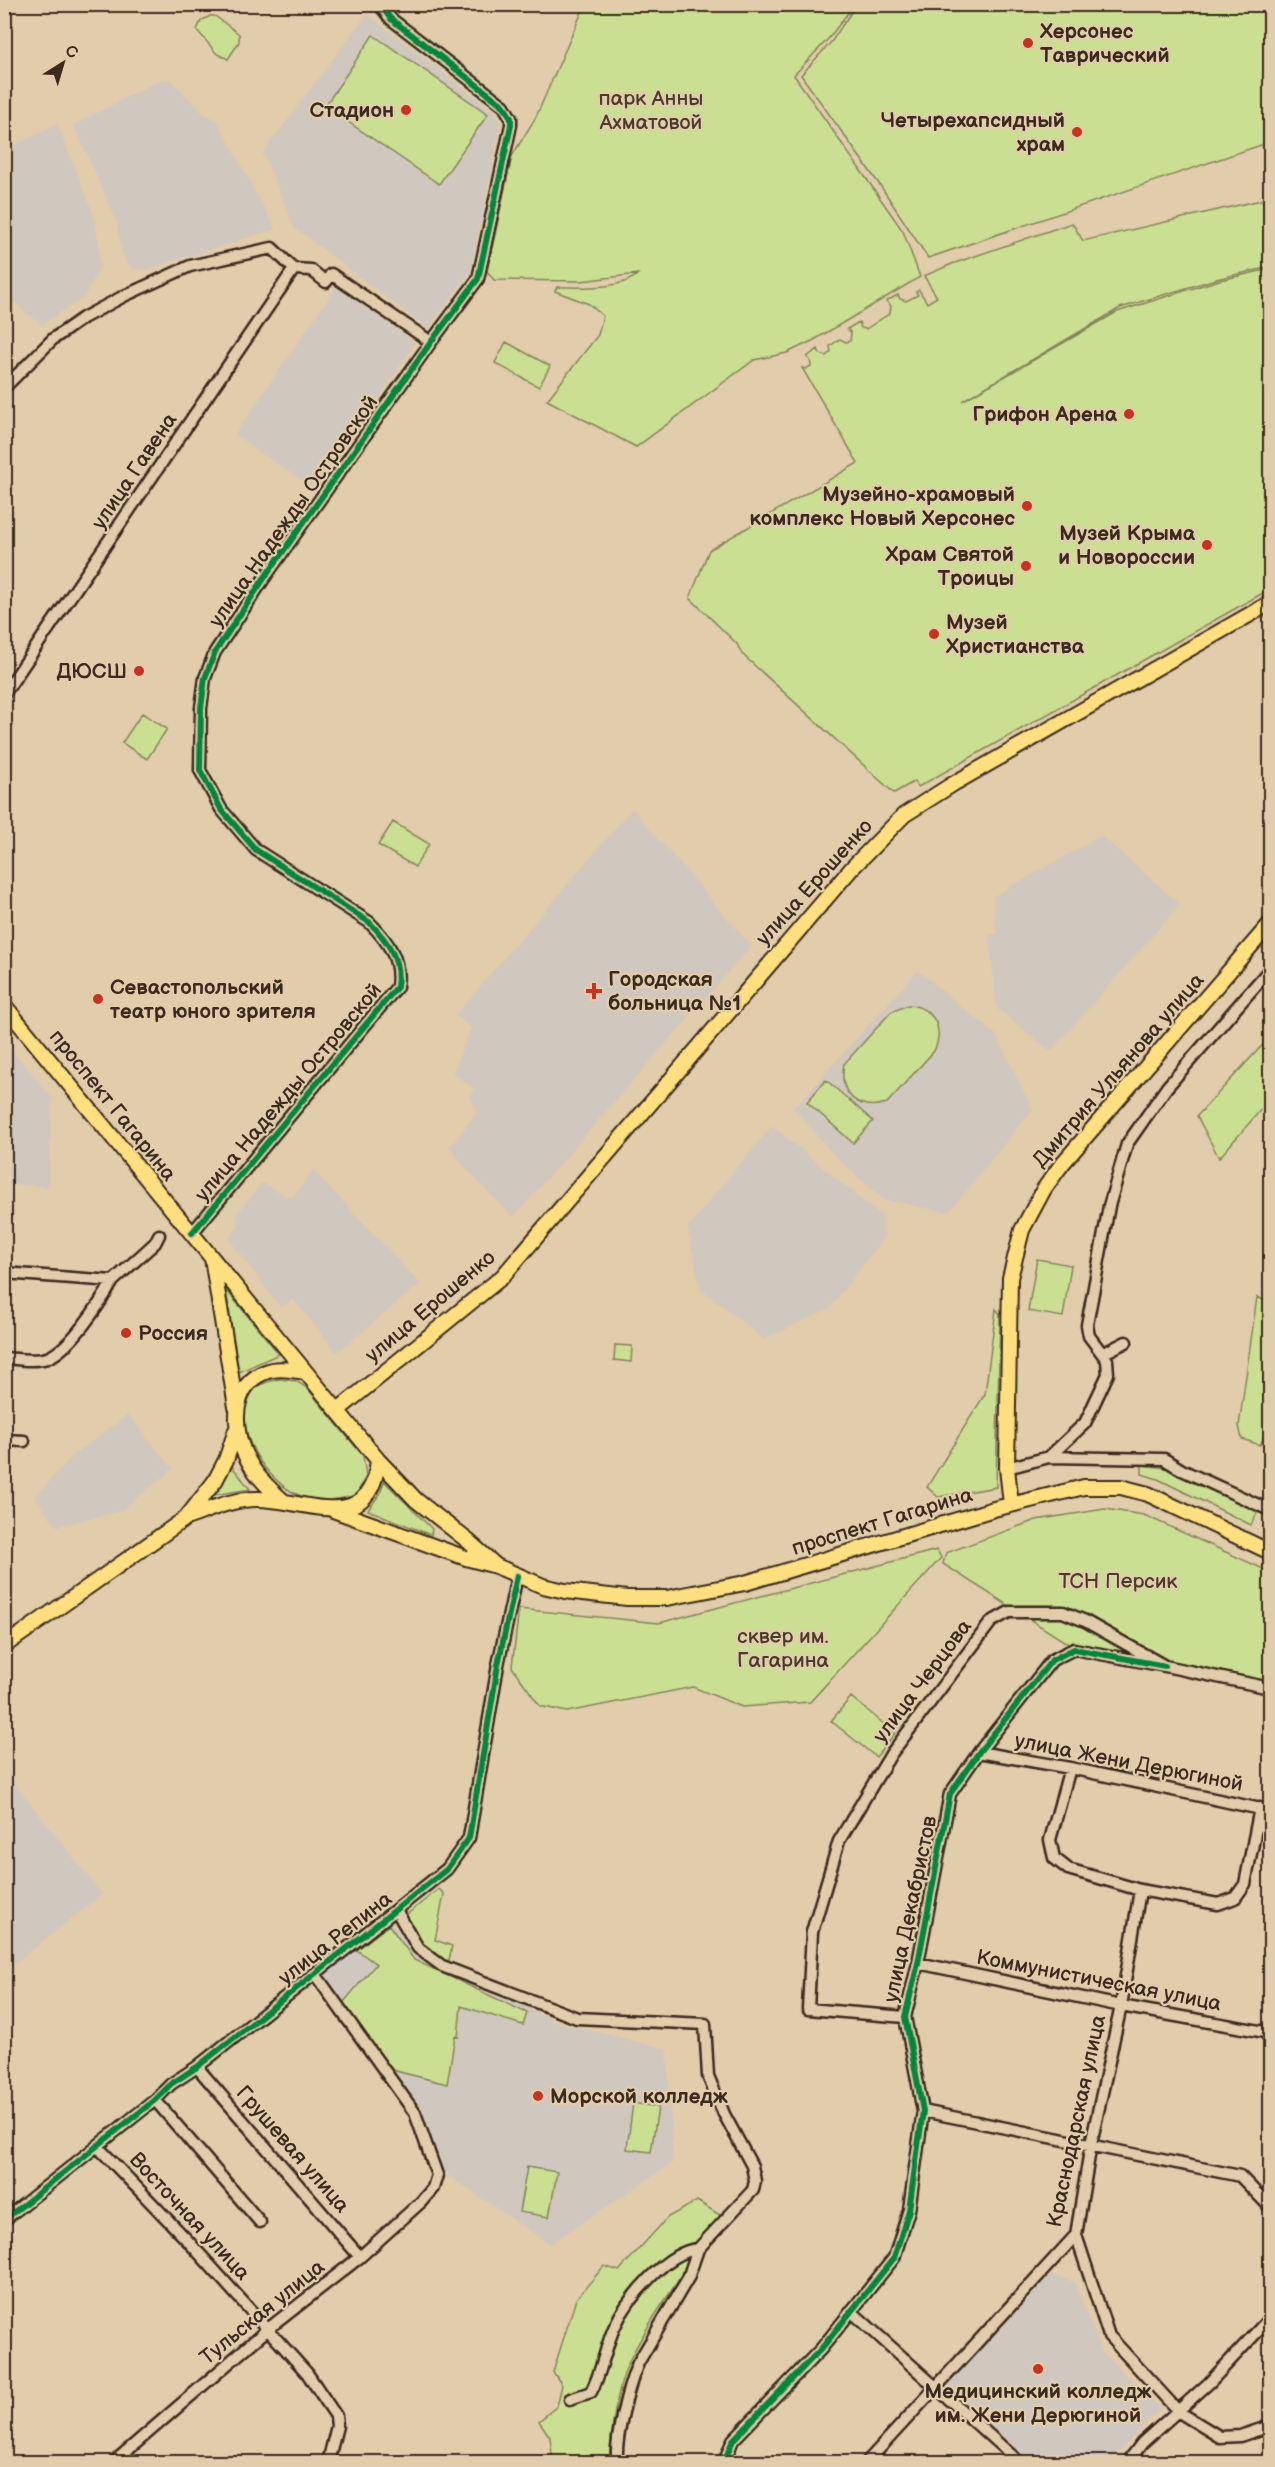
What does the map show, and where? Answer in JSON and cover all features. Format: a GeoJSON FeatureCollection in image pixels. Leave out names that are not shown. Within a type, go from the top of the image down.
{"type":"FeatureCollection","features":[{"type":"Feature","properties":{"kind":"main road","name":"улица Ерошенко"},"geometry":{"type":"LineString","coordinates":[[338,1410],[502,1277],[814,912],[904,815],[953,784],[1270,603]]}},
{"type":"Feature","properties":{"kind":"main road","name":"Дмитрия Ульянова улица"},"geometry":{"type":"LineString","coordinates":[[1011,1504],[1007,1468],[1010,1278],[1022,1230],[1044,1189],[1062,1164],[1270,924]]}},
{"type":"Feature","properties":{"kind":"main road","name":"проспект Гагарина"},"geometry":{"type":"LineString","coordinates":[[4,1005],[304,1372]]}},
{"type":"Feature","properties":{"kind":"main road","name":"проспект Гагарина"},"geometry":{"type":"LineString","coordinates":[[212,1258],[237,1410]]}},
{"type":"Feature","properties":{"kind":"main road"},"geometry":{"type":"LineString","coordinates":[[4,1646],[186,1518],[233,1502],[255,1499],[282,1500],[333,1510],[352,1506],[367,1495],[376,1478],[378,1460],[304,1372],[286,1369],[263,1374],[246,1388],[237,1410],[236,1430],[226,1460],[215,1481],[186,1518]]}},
{"type":"Feature","properties":{"kind":"main road"},"geometry":{"type":"LineString","coordinates":[[236,1430],[249,1463],[264,1483],[282,1500]]}},
{"type":"Feature","properties":{"kind":"main road","name":"проспект Гагарина"},"geometry":{"type":"LineString","coordinates":[[378,1460],[416,1500],[496,1566]]}},
{"type":"Feature","properties":{"kind":"main road","name":"проспект Гагарина"},"geometry":{"type":"LineString","coordinates":[[333,1510],[466,1558],[496,1566],[517,1576],[566,1591],[627,1598],[667,1598],[745,1583],[1011,1504],[1084,1487],[1121,1487],[1148,1494],[1270,1552]]}},
{"type":"Feature","properties":{"kind":"street","name":"улица Надежды Островской"},"geometry":{"type":"LineString","coordinates":[[192,1233],[397,987],[399,973],[395,955],[381,934],[369,922],[256,850],[220,809],[200,770],[201,708],[206,675],[215,652],[263,579],[478,279],[511,118],[504,106],[391,19],[378,4]]}},
{"type":"Feature","properties":{"kind":"street"},"geometry":{"type":"LineString","coordinates":[[4,388],[53,339],[83,318],[124,296],[189,266],[272,248],[294,269],[311,270],[326,282],[331,274],[431,342]]}},
{"type":"Feature","properties":{"kind":"street","name":"улица Гавена"},"geometry":{"type":"LineString","coordinates":[[4,694],[294,269]]}},
{"type":"Feature","properties":{"kind":"street"},"geometry":{"type":"LineString","coordinates":[[1049,1457],[1084,1423],[1108,1374],[1104,1353],[1095,1346],[1087,1325],[1109,1206],[1127,1144],[1167,1087],[1270,969]]}},
{"type":"Feature","properties":{"kind":"street"},"geometry":{"type":"LineString","coordinates":[[4,1358],[44,1359],[54,1355],[92,1315],[113,1281],[155,1243],[159,1235]]}},
{"type":"Feature","properties":{"kind":"street"},"geometry":{"type":"LineString","coordinates":[[4,1273],[113,1281]]}},
{"type":"Feature","properties":{"kind":"street"},"geometry":{"type":"LineString","coordinates":[[1104,1353],[1126,1342]]}},
{"type":"Feature","properties":{"kind":"street"},"geometry":{"type":"LineString","coordinates":[[4,1440],[24,1441]]}},
{"type":"Feature","properties":{"kind":"street"},"geometry":{"type":"LineString","coordinates":[[1007,1468],[1049,1457],[1164,1459],[1182,1470],[1265,1508],[1270,1508]]}},
{"type":"Feature","properties":{"kind":"street","name":"улица Репина"},"geometry":{"type":"LineString","coordinates":[[4,2220],[155,2100],[171,2084],[197,2067],[447,1869],[469,1838],[497,1669],[517,1576]]}},
{"type":"Feature","properties":{"kind":"street","name":"улица Черцова"},"geometry":{"type":"LineString","coordinates":[[808,2009],[812,1932],[839,1841],[891,1755],[991,1622],[1009,1612],[1063,1612],[1085,1621],[1165,1666],[1270,1688]]}},
{"type":"Feature","properties":{"kind":"street","name":"улица Декабристов"},"geometry":{"type":"LineString","coordinates":[[724,2463],[733,2440],[821,2349],[894,2258],[909,2210],[923,2111],[905,2017],[918,1963],[950,1794],[979,1752],[1053,1660],[1074,1650],[1165,1666]]}},
{"type":"Feature","properties":{"kind":"street","name":"улица Жени Дерюгиной"},"geometry":{"type":"LineString","coordinates":[[979,1752],[1070,1768],[1265,1809]]}},
{"type":"Feature","properties":{"kind":"street"},"geometry":{"type":"LineString","coordinates":[[1070,1768],[1050,1840],[1054,1858],[1068,1869],[1140,1890],[1218,1904],[1235,1898],[1245,1884],[1265,1809]]}},
{"type":"Feature","properties":{"kind":"street","name":"Краснодарская улица"},"geometry":{"type":"LineString","coordinates":[[867,2463],[1076,2235],[1090,2144],[1120,2006],[1140,1890]]}},
{"type":"Feature","properties":{"kind":"street"},"geometry":{"type":"LineString","coordinates":[[396,1910],[418,1948],[442,1966],[577,2018],[705,2024],[708,2076],[724,2114],[752,2166],[755,2181],[753,2190],[698,2249],[688,2278],[638,2363],[618,2439],[617,2463]]}},
{"type":"Feature","properties":{"kind":"street","name":"Коммунистическая улица"},"geometry":{"type":"LineString","coordinates":[[918,1963],[1120,2006],[1269,2032]]}},
{"type":"Feature","properties":{"kind":"street","name":"Тульская улица"},"geometry":{"type":"LineString","coordinates":[[114,2463],[268,2329],[360,2257],[421,2202],[433,2188],[437,2175],[415,2113],[315,1974]]}},
{"type":"Feature","properties":{"kind":"street","name":"улица Декабристов"},"geometry":{"type":"LineString","coordinates":[[808,2009],[905,2017]]}},
{"type":"Feature","properties":{"kind":"street","name":"Грушевая улица"},"geometry":{"type":"LineString","coordinates":[[197,2067],[360,2257]]}},
{"type":"Feature","properties":{"kind":"street"},"geometry":{"type":"LineString","coordinates":[[155,2100],[260,2223]]}},
{"type":"Feature","properties":{"kind":"street"},"geometry":{"type":"LineString","coordinates":[[923,2111],[1239,2176],[1270,2207]]}},
{"type":"Feature","properties":{"kind":"street","name":"Восточная улица"},"geometry":{"type":"LineString","coordinates":[[97,2146],[188,2241],[307,2373],[336,2416],[337,2426],[328,2461]]}},
{"type":"Feature","properties":{"kind":"street"},"geometry":{"type":"LineString","coordinates":[[1076,2235],[1109,2336],[1179,2412],[1220,2437],[1240,2436],[1270,2426]]}},
{"type":"Feature","properties":{"kind":"street"},"geometry":{"type":"LineString","coordinates":[[570,2399],[591,2392],[615,2324],[649,2276],[684,2251],[698,2249]]}},
{"type":"Feature","properties":{"kind":"street"},"geometry":{"type":"LineString","coordinates":[[851,2311],[1020,2463]]}},
{"type":"Feature","properties":{"kind":"street"},"geometry":{"type":"LineString","coordinates":[[1128,2463],[1142,2443],[1209,2384],[1270,2318]]}},
{"type":"Feature","properties":{"kind":"shaded area"},"geometry":{"type":"Polygon","coordinates":[[[367,14],[497,114],[500,127],[470,272],[428,329],[295,228],[263,153],[367,14]]]}},
{"type":"Feature","properties":{"kind":"shaded area"},"geometry":{"type":"Polygon","coordinates":[[[162,79],[170,80],[205,115],[217,120],[275,229],[148,269],[133,268],[126,262],[116,220],[74,125],[162,79]]]}},
{"type":"Feature","properties":{"kind":"shaded area"},"geometry":{"type":"Polygon","coordinates":[[[57,124],[93,213],[100,267],[84,297],[42,324],[5,295],[5,151],[57,124]]]}},
{"type":"Feature","properties":{"kind":"shaded area"},"geometry":{"type":"Polygon","coordinates":[[[336,287],[415,342],[316,490],[235,435],[336,287]]]}},
{"type":"Feature","properties":{"kind":"shaded area","name":"Городская больница №1"},"geometry":{"type":"Polygon","coordinates":[[[632,809],[751,946],[513,1217],[470,1173],[450,1147],[477,1112],[470,1095],[474,1089],[453,1073],[471,1028],[456,1015],[632,809]]]}},
{"type":"Feature","properties":{"kind":"shaded area"},"geometry":{"type":"Polygon","coordinates":[[[1101,836],[1180,904],[1051,1051],[997,1008],[989,935],[997,934],[993,897],[1101,836]]]}},
{"type":"Feature","properties":{"kind":"shaded area"},"geometry":{"type":"Polygon","coordinates":[[[918,971],[996,1035],[1032,1109],[949,1212],[885,1200],[839,1160],[794,1108],[918,971]]]}},
{"type":"Feature","properties":{"kind":"shaded area"},"geometry":{"type":"Polygon","coordinates":[[[4,1041],[52,1098],[48,1187],[5,1183],[4,1041]]]}},
{"type":"Feature","properties":{"kind":"shaded area"},"geometry":{"type":"Polygon","coordinates":[[[772,1126],[882,1217],[884,1237],[829,1309],[764,1339],[700,1288],[688,1227],[772,1126]]]}},
{"type":"Feature","properties":{"kind":"shaded area"},"geometry":{"type":"Polygon","coordinates":[[[313,1170],[420,1284],[337,1352],[293,1299],[281,1308],[229,1239],[238,1226],[237,1214],[262,1183],[292,1199],[313,1170]]]}},
{"type":"Feature","properties":{"kind":"shaded area"},"geometry":{"type":"Polygon","coordinates":[[[128,1415],[173,1469],[120,1511],[57,1526],[35,1497],[74,1455],[128,1415]]]}},
{"type":"Feature","properties":{"kind":"shaded area"},"geometry":{"type":"Polygon","coordinates":[[[9,1777],[102,1894],[5,1971],[4,1781],[9,1777]]]}},
{"type":"Feature","properties":{"kind":"shaded area","name":"Морской колледж"},"geometry":{"type":"Polygon","coordinates":[[[391,1922],[418,1958],[560,2023],[667,2049],[673,2162],[550,2244],[436,2167],[425,2123],[320,1975],[391,1922]]]}},
{"type":"Feature","properties":{"kind":"shaded area","name":"Медицинский колледж им. Жени Дерюгиной"},"geometry":{"type":"Polygon","coordinates":[[[1045,2273],[1074,2282],[1101,2351],[1161,2408],[1109,2462],[1022,2462],[940,2387],[1045,2273]]]}},
{"type":"Feature","properties":{"kind":"green space","name":"парк Анны Ахматовой"},"geometry":{"type":"Polygon","coordinates":[[[585,5],[854,5],[829,38],[794,75],[903,231],[920,277],[814,340],[787,353],[754,360],[636,447],[547,400],[598,335],[603,316],[589,304],[555,291],[557,287],[611,285],[622,283],[638,274],[581,281],[494,280],[487,271],[512,156],[536,117],[585,5]]]}},
{"type":"Feature","properties":{"kind":"green space"},"geometry":{"type":"Polygon","coordinates":[[[856,5],[1270,5],[1270,142],[928,258],[882,188],[801,75],[832,41],[856,5]]]}},
{"type":"Feature","properties":{"kind":"green space"},"geometry":{"type":"Polygon","coordinates":[[[215,16],[239,34],[239,42],[228,59],[217,54],[197,30],[201,21],[215,16]]]}},
{"type":"Feature","properties":{"kind":"green space","name":"Стадион"},"geometry":{"type":"Polygon","coordinates":[[[373,35],[488,114],[439,184],[325,106],[373,35]]]}},
{"type":"Feature","properties":{"kind":"green space","name":"Музейно-храмовый комплекс Новый Херсонес"},"geometry":{"type":"Polygon","coordinates":[[[1270,198],[1270,267],[1216,279],[1120,308],[962,401],[1117,312],[1216,281],[1270,269],[1270,589],[918,787],[915,781],[894,793],[742,654],[737,644],[690,598],[709,550],[858,463],[802,368],[806,369],[811,366],[807,357],[818,349],[820,354],[826,356],[831,352],[830,346],[840,339],[850,341],[851,333],[847,329],[859,322],[861,328],[866,329],[890,313],[891,306],[886,301],[898,295],[900,299],[906,301],[918,295],[916,292],[919,290],[927,303],[937,297],[924,276],[952,264],[1072,223],[1083,241],[1270,198]]]}},
{"type":"Feature","properties":{"kind":"green space"},"geometry":{"type":"Polygon","coordinates":[[[506,342],[550,366],[539,387],[495,363],[506,342]]]}},
{"type":"Feature","properties":{"kind":"green space"},"geometry":{"type":"Polygon","coordinates":[[[142,713],[167,729],[147,759],[122,743],[142,713]]]}},
{"type":"Feature","properties":{"kind":"green space"},"geometry":{"type":"Polygon","coordinates":[[[393,822],[429,844],[415,867],[378,845],[393,822]]]}},
{"type":"Feature","properties":{"kind":"green space"},"geometry":{"type":"Polygon","coordinates":[[[908,1005],[924,1010],[935,1020],[938,1034],[934,1051],[887,1103],[867,1105],[859,1103],[847,1092],[843,1075],[844,1064],[891,1012],[908,1005]]]}},
{"type":"Feature","properties":{"kind":"green space"},"geometry":{"type":"Polygon","coordinates":[[[1270,1037],[1270,1099],[1219,1158],[1197,1116],[1270,1037]]]}},
{"type":"Feature","properties":{"kind":"green space"},"geometry":{"type":"Polygon","coordinates":[[[826,1080],[873,1121],[853,1143],[807,1102],[826,1080]]]}},
{"type":"Feature","properties":{"kind":"green space"},"geometry":{"type":"Polygon","coordinates":[[[1037,1259],[1071,1265],[1063,1317],[1028,1311],[1037,1259]]]}},
{"type":"Feature","properties":{"kind":"green space"},"geometry":{"type":"Polygon","coordinates":[[[226,1290],[279,1354],[239,1372],[226,1290]]]}},
{"type":"Feature","properties":{"kind":"green space"},"geometry":{"type":"Polygon","coordinates":[[[1257,1297],[1270,1303],[1270,1423],[1260,1445],[1242,1439],[1239,1426],[1257,1297]]]}},
{"type":"Feature","properties":{"kind":"green space"},"geometry":{"type":"Polygon","coordinates":[[[996,1309],[1000,1314],[996,1487],[938,1497],[927,1487],[985,1394],[996,1309]]]}},
{"type":"Feature","properties":{"kind":"green space"},"geometry":{"type":"Polygon","coordinates":[[[615,1345],[632,1346],[631,1362],[614,1360],[615,1345]]]}},
{"type":"Feature","properties":{"kind":"green space"},"geometry":{"type":"Polygon","coordinates":[[[279,1379],[296,1381],[307,1388],[363,1456],[366,1476],[356,1495],[329,1500],[315,1500],[301,1496],[275,1479],[254,1451],[245,1419],[247,1404],[254,1390],[279,1379]]]}},
{"type":"Feature","properties":{"kind":"green space"},"geometry":{"type":"Polygon","coordinates":[[[230,1464],[250,1489],[208,1496],[230,1464]]]}},
{"type":"Feature","properties":{"kind":"green space"},"geometry":{"type":"Polygon","coordinates":[[[1142,1465],[1167,1468],[1258,1511],[1251,1525],[1158,1479],[1142,1474],[1142,1465]]]}},
{"type":"Feature","properties":{"kind":"green space"},"geometry":{"type":"Polygon","coordinates":[[[384,1481],[432,1529],[431,1535],[368,1510],[380,1494],[384,1481]]]}},
{"type":"Feature","properties":{"kind":"green space","name":"ТСН Персик"},"geometry":{"type":"Polygon","coordinates":[[[1105,1509],[1144,1515],[1270,1572],[1270,1682],[1067,1643],[943,1564],[946,1553],[1036,1520],[1105,1509]]]}},
{"type":"Feature","properties":{"kind":"green space","name":"сквер им. Гагарина"},"geometry":{"type":"Polygon","coordinates":[[[937,1550],[941,1558],[810,1702],[742,1707],[693,1687],[567,1712],[540,1706],[512,1667],[519,1609],[659,1623],[937,1550]]]}},
{"type":"Feature","properties":{"kind":"green space"},"geometry":{"type":"Polygon","coordinates":[[[851,1697],[895,1733],[876,1757],[831,1721],[851,1697]]]}},
{"type":"Feature","properties":{"kind":"green space"},"geometry":{"type":"Polygon","coordinates":[[[439,1889],[444,1894],[435,1940],[452,1946],[449,1960],[443,1961],[421,1943],[405,1916],[439,1889]]]}},
{"type":"Feature","properties":{"kind":"green space"},"geometry":{"type":"Polygon","coordinates":[[[389,1925],[414,1960],[527,2013],[523,2025],[461,2006],[458,2037],[455,2036],[447,2084],[392,2070],[343,2003],[376,1964],[357,1950],[389,1925]]]}},
{"type":"Feature","properties":{"kind":"green space"},"geometry":{"type":"Polygon","coordinates":[[[633,2103],[658,2107],[651,2152],[627,2149],[633,2103]]]}},
{"type":"Feature","properties":{"kind":"green space"},"geometry":{"type":"Polygon","coordinates":[[[527,2167],[557,2172],[549,2217],[519,2212],[527,2167]]]}},
{"type":"Feature","properties":{"kind":"green space"},"geometry":{"type":"Polygon","coordinates":[[[697,2201],[723,2217],[664,2302],[632,2355],[622,2379],[613,2422],[609,2462],[553,2462],[550,2437],[539,2421],[557,2406],[562,2385],[553,2372],[576,2299],[604,2266],[619,2271],[668,2217],[697,2201]]]}},
{"type":"Feature","properties":{"kind":"cycle path"},"geometry":{"type":"LineString","coordinates":[[192,1233],[397,987],[395,959],[376,929],[369,922],[256,850],[221,809],[200,770],[201,708],[205,678],[215,652],[263,580],[478,279],[511,118],[504,106],[391,19],[379,4]]}},
{"type":"Feature","properties":{"kind":"cycle path"},"geometry":{"type":"LineString","coordinates":[[4,2220],[155,2100],[171,2084],[197,2067],[447,1869],[469,1838],[498,1665],[517,1576]]}},
{"type":"Feature","properties":{"kind":"cycle path"},"geometry":{"type":"LineString","coordinates":[[724,2462],[733,2440],[821,2349],[894,2258],[909,2210],[923,2111],[905,2017],[918,1963],[950,1794],[979,1752],[1052,1660],[1074,1649],[1165,1666]]}},
{"type":"Feature","properties":{"kind":"place","name":"Херсонес Таврический"},"geometry":{"type":"Point","coordinates":[1028,43]}},
{"type":"Feature","properties":{"kind":"place","name":"Стадион"},"geometry":{"type":"Point","coordinates":[406,110]}},
{"type":"Feature","properties":{"kind":"place","name":"Четырехапсидный храм"},"geometry":{"type":"Point","coordinates":[1077,132]}},
{"type":"Feature","properties":{"kind":"place","name":"Грифон Арена"},"geometry":{"type":"Point","coordinates":[1129,414]}},
{"type":"Feature","properties":{"kind":"place","name":"Музейно-храмовый комплекс Новый Херсонес"},"geometry":{"type":"Point","coordinates":[1027,506]}},
{"type":"Feature","properties":{"kind":"place","name":"Музей Крыма и Новороссии"},"geometry":{"type":"Point","coordinates":[1207,545]}},
{"type":"Feature","properties":{"kind":"place","name":"Храм Святой Троицы"},"geometry":{"type":"Point","coordinates":[1026,566]}},
{"type":"Feature","properties":{"kind":"place","name":"Музей Христианства"},"geometry":{"type":"Point","coordinates":[934,634]}},
{"type":"Feature","properties":{"kind":"place","name":"ДЮСШ"},"geometry":{"type":"Point","coordinates":[139,671]}},
{"type":"Feature","properties":{"kind":"place","name":"Городская больница №1"},"geometry":{"type":"Point","coordinates":[594,991]}},
{"type":"Feature","properties":{"kind":"place","name":"Севастопольский театр юного зрителя"},"geometry":{"type":"Point","coordinates":[98,999]}},
{"type":"Feature","properties":{"kind":"place","name":"Россия"},"geometry":{"type":"Point","coordinates":[126,1333]}},
{"type":"Feature","properties":{"kind":"place","name":"Морской колледж"},"geometry":{"type":"Point","coordinates":[538,2096]}},
{"type":"Feature","properties":{"kind":"place","name":"Медицинский колледж им. Жени Дерюгиной"},"geometry":{"type":"Point","coordinates":[1038,2369]}}]}
